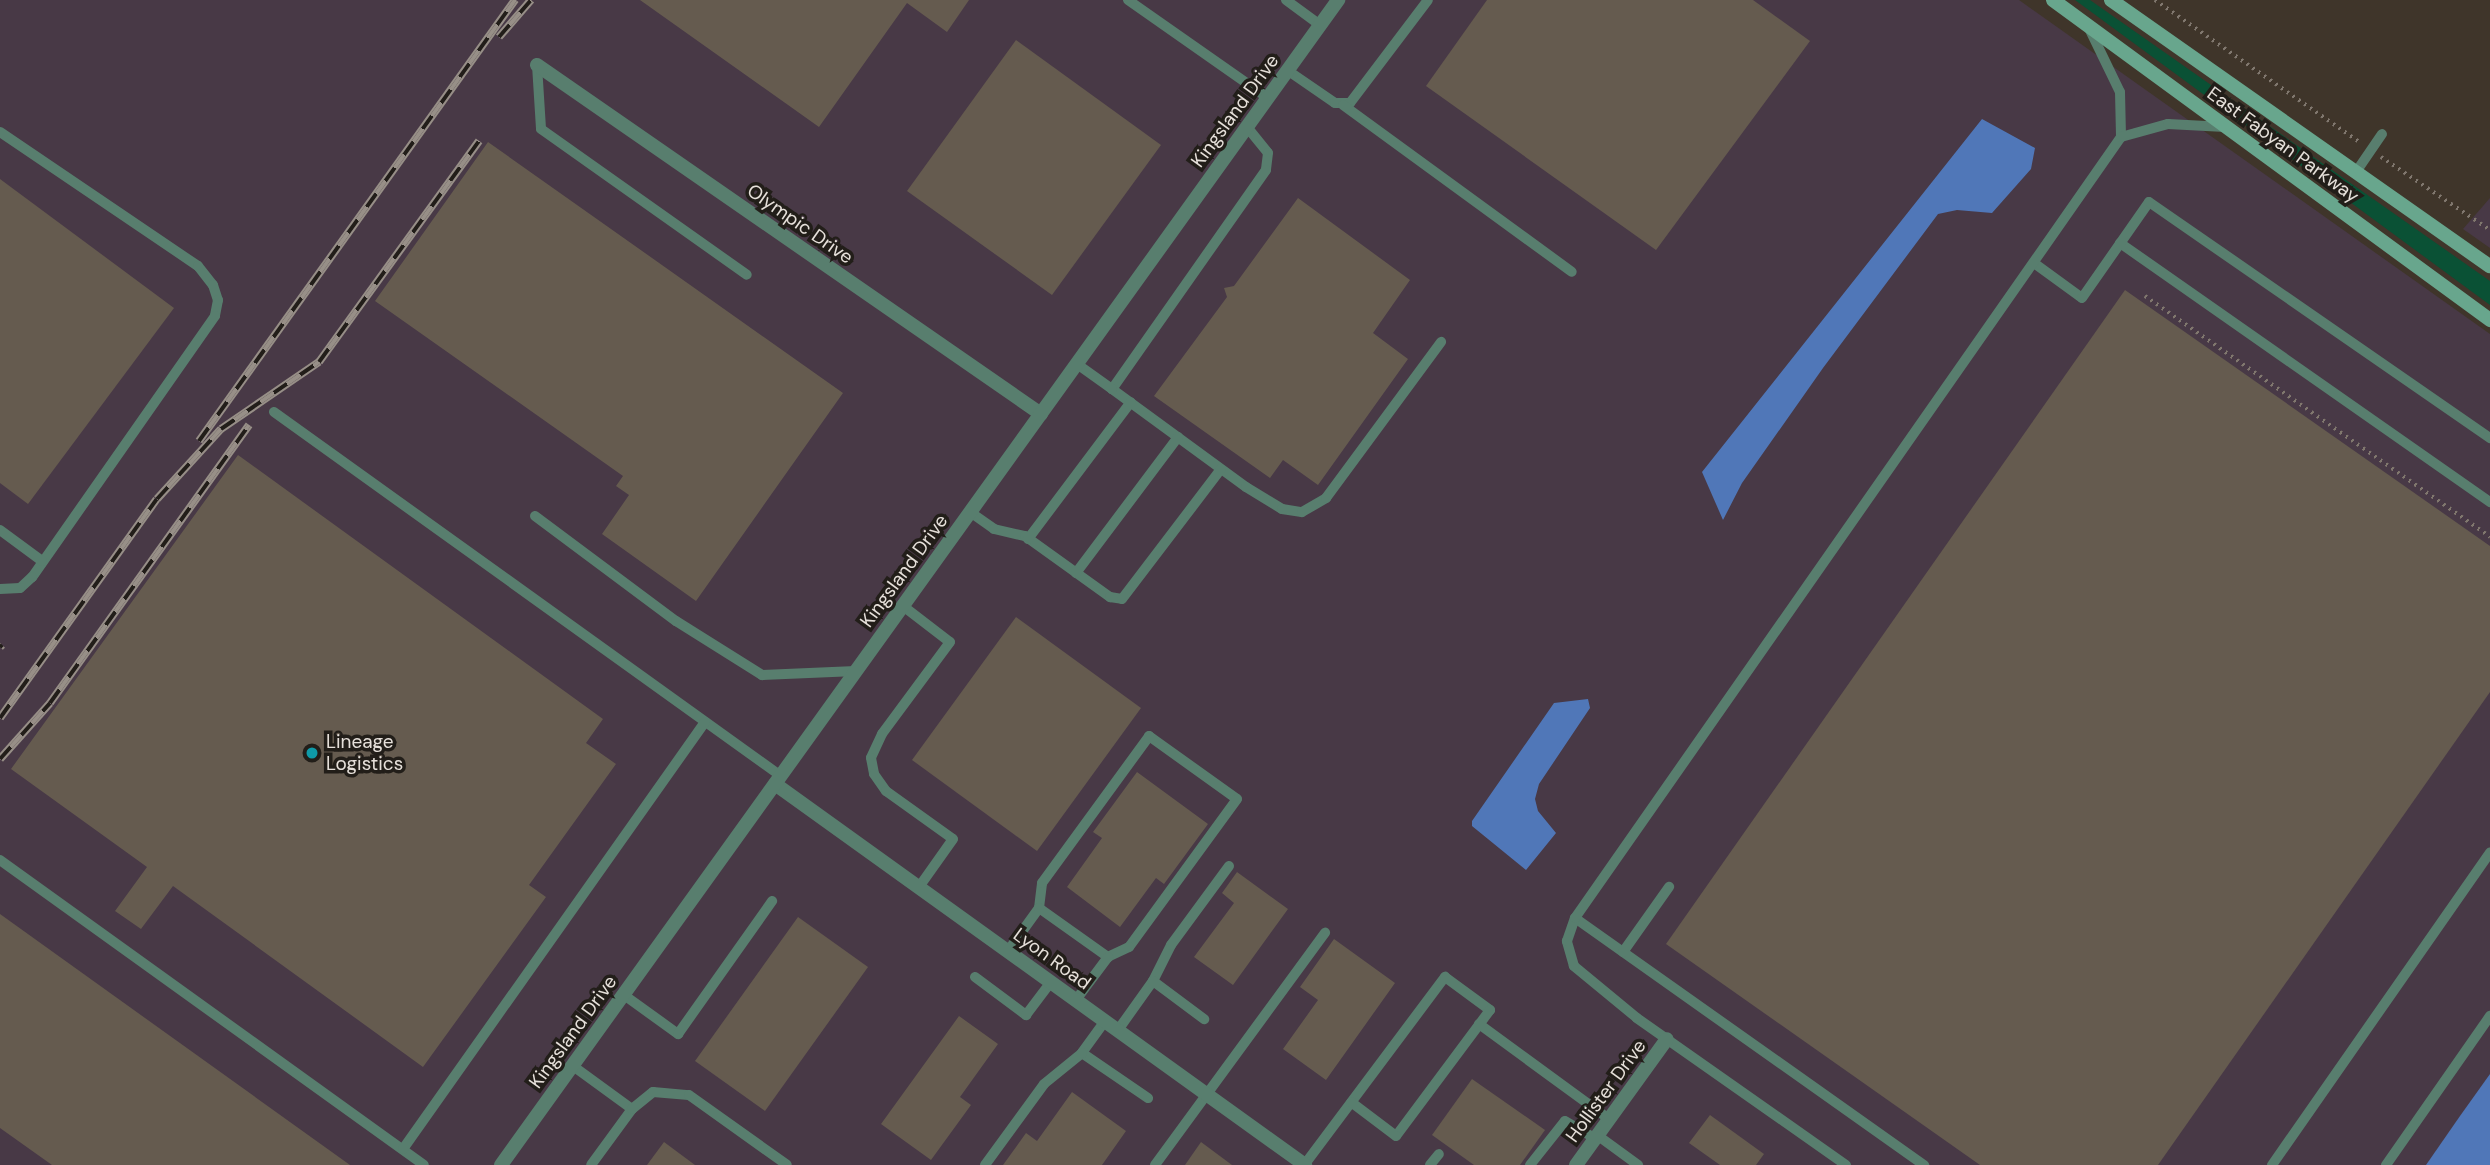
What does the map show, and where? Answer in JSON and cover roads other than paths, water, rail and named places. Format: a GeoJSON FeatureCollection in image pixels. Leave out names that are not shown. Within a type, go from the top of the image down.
{"type":"FeatureCollection","features":[{"type":"Feature","properties":{"kind":"main road","name":"East Fabyan Parkway"},"geometry":{"type":"LineString","coordinates":[[2053,0],[2490,320]]}},
{"type":"Feature","properties":{"kind":"main road","name":"East Fabyan Parkway"},"geometry":{"type":"LineString","coordinates":[[2111,0],[2490,266]]}},
{"type":"Feature","properties":{"kind":"street","name":"Kingsland Drive"},"geometry":{"type":"LineString","coordinates":[[501,1165],[1338,0]]}},
{"type":"Feature","properties":{"kind":"street","name":"Olympic Drive"},"geometry":{"type":"LineString","coordinates":[[537,65],[1041,414]]}},
{"type":"Feature","properties":{"kind":"street","name":"Lyon Road"},"geometry":{"type":"LineString","coordinates":[[778,780],[919,887],[1301,1164]]}},
{"type":"Feature","properties":{"kind":"street","name":"Hollister Drive"},"geometry":{"type":"LineString","coordinates":[[1576,1165],[1667,1039]]}},
{"type":"Feature","properties":{"kind":"lane"},"geometry":{"type":"LineString","coordinates":[[1128,0],[1268,98]]}},
{"type":"Feature","properties":{"kind":"lane"},"geometry":{"type":"LineString","coordinates":[[1286,0],[1320,25]]}},
{"type":"Feature","properties":{"kind":"lane"},"geometry":{"type":"LineString","coordinates":[[1343,105],[1358,95],[1428,0]]}},
{"type":"Feature","properties":{"kind":"lane"},"geometry":{"type":"LineString","coordinates":[[1846,1165],[1667,1039],[1574,966],[1567,941],[1575,918],[2121,137],[2120,92],[2087,25]]}},
{"type":"Feature","properties":{"kind":"lane"},"geometry":{"type":"LineString","coordinates":[[537,65],[541,129],[747,275]]}},
{"type":"Feature","properties":{"kind":"lane"},"geometry":{"type":"LineString","coordinates":[[1287,70],[1343,105],[1572,272]]}},
{"type":"Feature","properties":{"kind":"lane"},"geometry":{"type":"LineString","coordinates":[[2121,137],[2168,124],[2226,127]]}},
{"type":"Feature","properties":{"kind":"lane"},"geometry":{"type":"LineString","coordinates":[[1112,388],[1266,170],[1268,153],[1247,127]]}},
{"type":"Feature","properties":{"kind":"lane"},"geometry":{"type":"LineString","coordinates":[[0,132],[198,266],[214,285],[218,300],[215,316],[42,562],[20,588],[0,589]]}},
{"type":"Feature","properties":{"kind":"lane"},"geometry":{"type":"LineString","coordinates":[[2356,172],[2382,134]]}},
{"type":"Feature","properties":{"kind":"lane"},"geometry":{"type":"LineString","coordinates":[[2034,263],[2082,298],[2148,202],[2490,438]]}},
{"type":"Feature","properties":{"kind":"lane"},"geometry":{"type":"LineString","coordinates":[[2120,243],[2490,502]]}},
{"type":"Feature","properties":{"kind":"lane"},"geometry":{"type":"LineString","coordinates":[[1077,364],[1221,469],[1282,509],[1302,512],[1326,498],[1441,342]]}},
{"type":"Feature","properties":{"kind":"lane"},"geometry":{"type":"LineString","coordinates":[[1028,539],[1131,402]]}},
{"type":"Feature","properties":{"kind":"lane"},"geometry":{"type":"LineString","coordinates":[[274,412],[705,722],[778,780]]}},
{"type":"Feature","properties":{"kind":"lane"},"geometry":{"type":"LineString","coordinates":[[1076,573],[1178,437]]}},
{"type":"Feature","properties":{"kind":"lane"},"geometry":{"type":"LineString","coordinates":[[971,512],[995,529],[1028,539],[1110,597],[1128,596],[1221,469]]}},
{"type":"Feature","properties":{"kind":"lane"},"geometry":{"type":"LineString","coordinates":[[535,516],[676,621],[762,675],[856,671]]}},
{"type":"Feature","properties":{"kind":"lane"},"geometry":{"type":"LineString","coordinates":[[0,530],[42,562]]}},
{"type":"Feature","properties":{"kind":"lane"},"geometry":{"type":"LineString","coordinates":[[903,606],[950,642],[882,734],[872,758],[874,774],[886,791],[953,839],[919,887]]}},
{"type":"Feature","properties":{"kind":"lane"},"geometry":{"type":"LineString","coordinates":[[403,1149],[705,722]]}},
{"type":"Feature","properties":{"kind":"lane"},"geometry":{"type":"LineString","coordinates":[[1008,951],[1040,908],[1042,883],[1149,736],[1237,799],[1129,947],[1108,957],[1076,1000]]}},
{"type":"Feature","properties":{"kind":"lane"},"geometry":{"type":"LineString","coordinates":[[2272,1165],[2490,852]]}},
{"type":"Feature","properties":{"kind":"lane"},"geometry":{"type":"LineString","coordinates":[[0,860],[424,1165]]}},
{"type":"Feature","properties":{"kind":"lane"},"geometry":{"type":"LineString","coordinates":[[1118,1030],[1153,981],[1171,945],[1229,866]]}},
{"type":"Feature","properties":{"kind":"lane"},"geometry":{"type":"LineString","coordinates":[[1623,952],[1669,887]]}},
{"type":"Feature","properties":{"kind":"lane"},"geometry":{"type":"LineString","coordinates":[[624,995],[678,1034],[772,901]]}},
{"type":"Feature","properties":{"kind":"lane"},"geometry":{"type":"LineString","coordinates":[[1040,908],[1108,957]]}},
{"type":"Feature","properties":{"kind":"lane"},"geometry":{"type":"LineString","coordinates":[[1575,918],[1924,1165]]}},
{"type":"Feature","properties":{"kind":"lane"},"geometry":{"type":"LineString","coordinates":[[1155,1165],[1325,933]]}},
{"type":"Feature","properties":{"kind":"lane"},"geometry":{"type":"LineString","coordinates":[[1301,1164],[1445,976],[1490,1010],[1396,1136],[1351,1102]]}},
{"type":"Feature","properties":{"kind":"lane"},"geometry":{"type":"LineString","coordinates":[[975,977],[1026,1015],[1051,982]]}},
{"type":"Feature","properties":{"kind":"lane"},"geometry":{"type":"LineString","coordinates":[[1153,981],[1205,1018]]}},
{"type":"Feature","properties":{"kind":"lane"},"geometry":{"type":"LineString","coordinates":[[2386,1165],[2490,1016]]}},
{"type":"Feature","properties":{"kind":"lane"},"geometry":{"type":"LineString","coordinates":[[985,1165],[1044,1084],[1082,1052],[1105,1020]]}},
{"type":"Feature","properties":{"kind":"lane"},"geometry":{"type":"LineString","coordinates":[[1479,1024],[1609,1119]]}},
{"type":"Feature","properties":{"kind":"lane"},"geometry":{"type":"LineString","coordinates":[[1082,1052],[1148,1098]]}},
{"type":"Feature","properties":{"kind":"lane"},"geometry":{"type":"LineString","coordinates":[[573,1066],[632,1109]]}},
{"type":"Feature","properties":{"kind":"lane"},"geometry":{"type":"LineString","coordinates":[[591,1165],[632,1109],[653,1092],[689,1096],[787,1165]]}},
{"type":"Feature","properties":{"kind":"lane"},"geometry":{"type":"LineString","coordinates":[[1530,1165],[1565,1121],[1596,1137],[1638,1165]]}},
{"type":"Feature","properties":{"kind":"lane"},"geometry":{"type":"LineString","coordinates":[[1430,1165],[1439,1154]]}},
{"type":"Feature","properties":{"kind":"water"},"geometry":{"type":"Polygon","coordinates":[[[1982,119],[2035,148],[2031,169],[1992,213],[1957,210],[1938,214],[1823,368],[1742,483],[1723,520],[1702,472],[1982,119]]]}},
{"type":"Feature","properties":{"kind":"water"},"geometry":{"type":"Polygon","coordinates":[[[1588,699],[1590,708],[1539,784],[1535,799],[1538,811],[1556,833],[1526,870],[1472,826],[1472,821],[1554,703],[1588,699]]]}},
{"type":"Feature","properties":{"kind":"water"},"geometry":{"type":"Polygon","coordinates":[[[2490,1074],[2490,1165],[2426,1165],[2460,1116],[2490,1074]]]}},
{"type":"Feature","properties":{"kind":"railway"},"geometry":{"type":"LineString","coordinates":[[199,441],[515,0]]}},
{"type":"Feature","properties":{"kind":"railway"},"geometry":{"type":"LineString","coordinates":[[499,37],[531,0]]}},
{"type":"Feature","properties":{"kind":"railway"},"geometry":{"type":"LineString","coordinates":[[0,718],[157,499],[221,429],[319,362],[479,141]]}},
{"type":"Feature","properties":{"kind":"railway"},"geometry":{"type":"LineString","coordinates":[[0,759],[50,703],[249,425]]}},
{"type":"Feature","properties":{"kind":"place","name":"Lineage Logistics"},"geometry":{"type":"Point","coordinates":[312,753]}}]}
